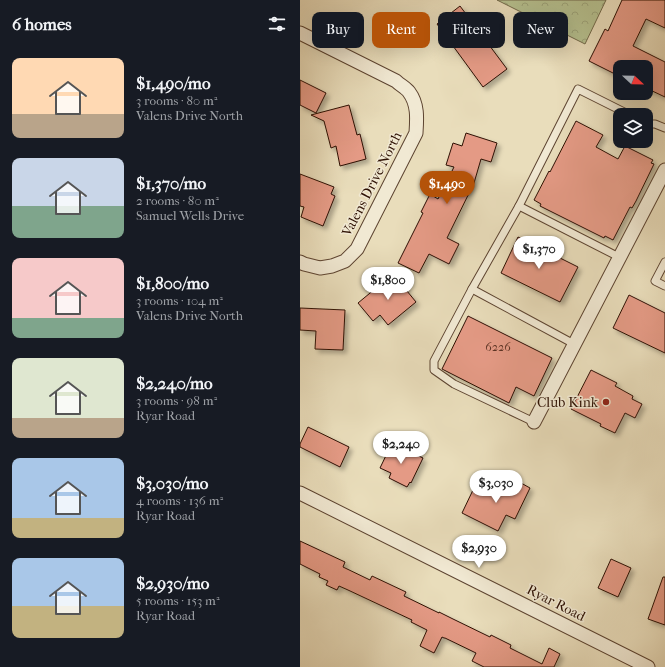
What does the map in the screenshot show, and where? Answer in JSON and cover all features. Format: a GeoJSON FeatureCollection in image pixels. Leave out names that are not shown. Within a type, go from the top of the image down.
{"type":"FeatureCollection","features":[{"type":"Feature","properties":{"kind":"street","name":"Valens Drive North"},"geometry":{"type":"LineString","coordinates":[[300,33],[396,81],[408,91],[415,103],[418,117],[416,133],[357,249],[345,261],[332,266],[320,268],[300,262]]}},
{"type":"Feature","properties":{"kind":"street"},"geometry":{"type":"LineString","coordinates":[[534,422],[664,172]]}},
{"type":"Feature","properties":{"kind":"street","name":"Ryar Road"},"geometry":{"type":"LineString","coordinates":[[300,493],[648,667]]}},
{"type":"Feature","properties":{"kind":"lane"},"geometry":{"type":"LineString","coordinates":[[534,422],[454,384],[434,370],[434,361],[472,289],[519,206],[578,88],[617,108]]}},
{"type":"Feature","properties":{"kind":"lane"},"geometry":{"type":"LineString","coordinates":[[653,124],[665,128]]}},
{"type":"Feature","properties":{"kind":"lane"},"geometry":{"type":"LineString","coordinates":[[519,206],[620,257]]}},
{"type":"Feature","properties":{"kind":"lane"},"geometry":{"type":"LineString","coordinates":[[665,262],[655,281],[665,286]]}},
{"type":"Feature","properties":{"kind":"lane"},"geometry":{"type":"LineString","coordinates":[[472,289],[574,344]]}},
{"type":"Feature","properties":{"kind":"green space"},"geometry":{"type":"Polygon","coordinates":[[[497,0],[606,0],[585,44],[568,36],[568,12],[521,12],[497,0]]]}},
{"type":"Feature","properties":{"kind":"building"},"geometry":{"type":"Polygon","coordinates":[[[622,0],[665,0],[665,28],[646,19],[633,46],[665,62],[665,97],[653,91],[653,60],[613,60],[613,73],[589,61],[605,29],[608,31],[622,0]]]}},
{"type":"Feature","properties":{"kind":"building"},"geometry":{"type":"Polygon","coordinates":[[[460,6],[464,12],[452,12],[460,6]]]}},
{"type":"Feature","properties":{"kind":"building"},"geometry":{"type":"Polygon","coordinates":[[[455,48],[491,48],[507,69],[483,87],[455,48]]]}},
{"type":"Feature","properties":{"kind":"building"},"geometry":{"type":"Polygon","coordinates":[[[300,80],[326,93],[316,113],[300,105],[300,80]]]}},
{"type":"Feature","properties":{"kind":"building"},"geometry":{"type":"Polygon","coordinates":[[[349,105],[357,135],[360,134],[366,159],[340,166],[336,146],[331,148],[324,121],[311,115],[349,105]]]}},
{"type":"Feature","properties":{"kind":"building"},"geometry":{"type":"Polygon","coordinates":[[[576,121],[603,135],[596,147],[618,159],[624,148],[629,148],[653,160],[651,163],[654,164],[636,201],[632,208],[630,207],[613,240],[605,236],[604,238],[540,206],[541,204],[534,200],[549,171],[550,172],[576,121]]]}},
{"type":"Feature","properties":{"kind":"building"},"geometry":{"type":"Polygon","coordinates":[[[466,133],[497,143],[491,162],[481,159],[474,183],[447,238],[459,244],[449,264],[429,254],[419,273],[398,263],[423,213],[421,212],[430,194],[438,199],[454,167],[446,165],[453,143],[462,146],[466,133]]]}},
{"type":"Feature","properties":{"kind":"building"},"geometry":{"type":"Polygon","coordinates":[[[300,174],[334,187],[331,194],[335,196],[323,226],[301,217],[304,207],[300,206],[300,174]]]}},
{"type":"Feature","properties":{"kind":"building"},"geometry":{"type":"Polygon","coordinates":[[[518,237],[578,267],[560,302],[501,273],[518,237]]]}},
{"type":"Feature","properties":{"kind":"building"},"geometry":{"type":"Polygon","coordinates":[[[393,274],[416,302],[388,325],[380,315],[373,321],[358,303],[393,274]]]}},
{"type":"Feature","properties":{"kind":"building"},"geometry":{"type":"Polygon","coordinates":[[[629,295],[665,313],[665,353],[613,328],[629,295]]]}},
{"type":"Feature","properties":{"kind":"building"},"geometry":{"type":"Polygon","coordinates":[[[300,308],[345,310],[343,350],[315,349],[316,331],[300,330],[300,308]]]}},
{"type":"Feature","properties":{"kind":"building"},"geometry":{"type":"Polygon","coordinates":[[[468,316],[552,358],[534,396],[516,387],[509,403],[442,369],[468,316]]]}},
{"type":"Feature","properties":{"kind":"building","name":"Club Kink"},"geometry":{"type":"Polygon","coordinates":[[[591,370],[617,383],[615,386],[633,396],[632,399],[642,404],[635,418],[625,413],[615,433],[571,409],[591,370]]]}},
{"type":"Feature","properties":{"kind":"building"},"geometry":{"type":"Polygon","coordinates":[[[308,427],[349,447],[340,467],[300,447],[308,427]]]}},
{"type":"Feature","properties":{"kind":"building"},"geometry":{"type":"Polygon","coordinates":[[[392,443],[423,458],[411,483],[410,482],[407,487],[389,478],[391,473],[380,468],[392,443]]]}},
{"type":"Feature","properties":{"kind":"building"},"geometry":{"type":"Polygon","coordinates":[[[512,478],[530,488],[515,519],[506,515],[498,531],[462,513],[473,490],[483,495],[488,484],[505,492],[512,478]]]}},
{"type":"Feature","properties":{"kind":"building"},"geometry":{"type":"Polygon","coordinates":[[[300,541],[345,562],[343,567],[370,580],[372,576],[406,592],[404,596],[490,637],[491,635],[511,645],[510,648],[542,664],[549,648],[560,654],[554,667],[484,667],[472,661],[476,653],[442,637],[434,653],[420,646],[427,630],[411,622],[412,620],[339,586],[337,590],[326,585],[328,581],[319,577],[320,574],[300,564],[300,541]]]}},
{"type":"Feature","properties":{"kind":"building"},"geometry":{"type":"Polygon","coordinates":[[[611,559],[631,568],[618,597],[598,588],[611,559]]]}},
{"type":"Feature","properties":{"kind":"building"},"geometry":{"type":"Polygon","coordinates":[[[663,577],[665,577],[665,625],[648,619],[663,577]]]}},
{"type":"Feature","properties":{"kind":"place","name":"Club Kink"},"geometry":{"type":"Point","coordinates":[606,402]}}]}
